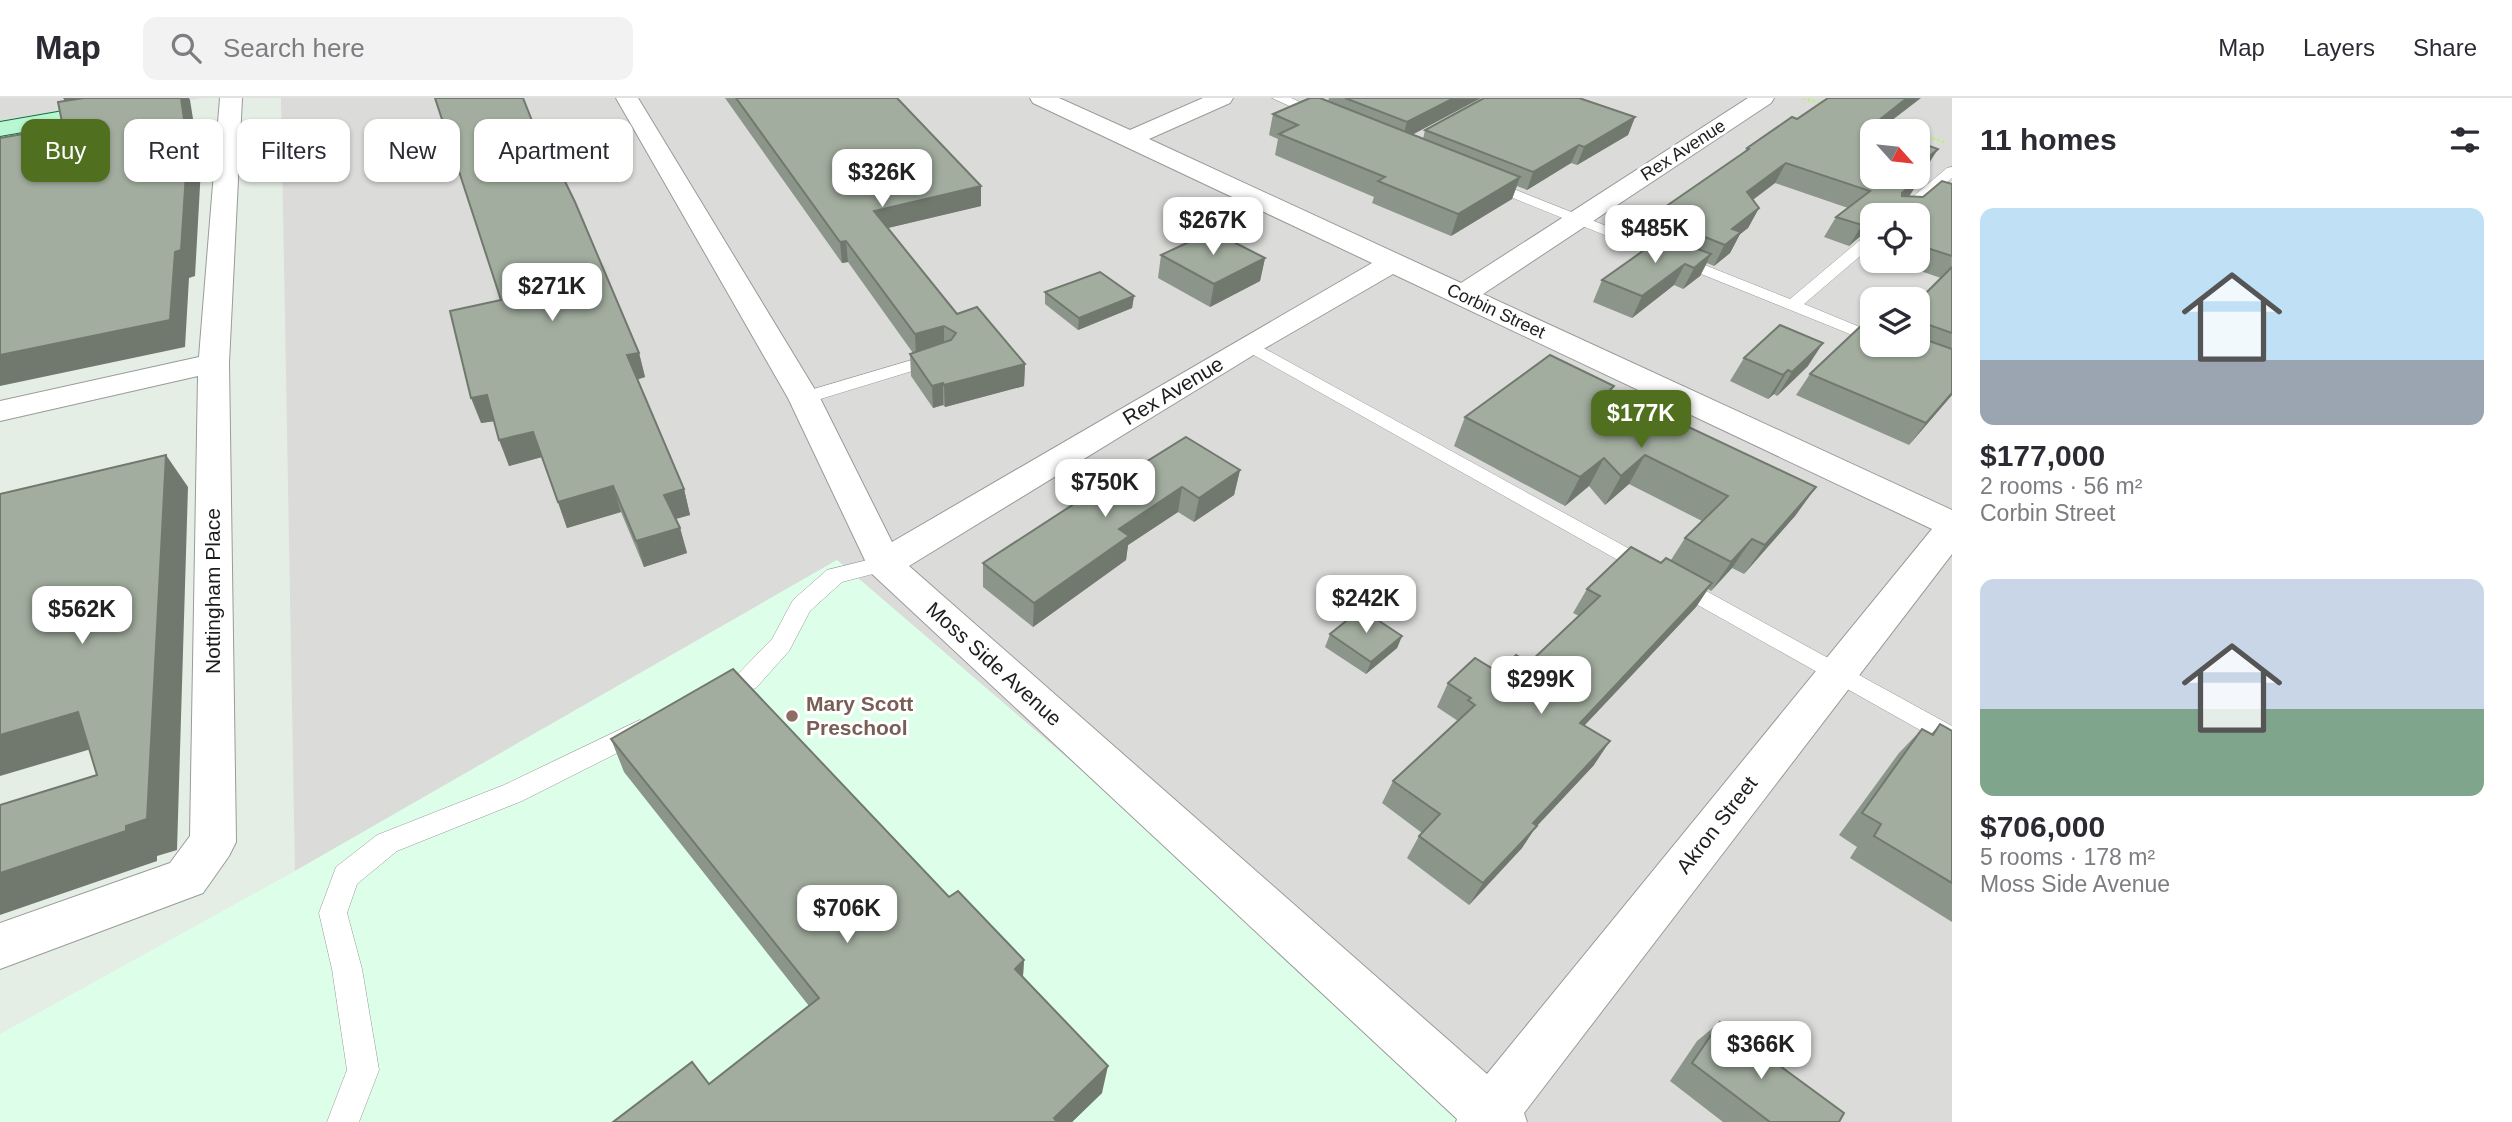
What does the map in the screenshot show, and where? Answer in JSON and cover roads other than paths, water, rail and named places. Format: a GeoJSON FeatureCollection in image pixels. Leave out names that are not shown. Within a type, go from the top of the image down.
{"type":"FeatureCollection","features":[{"type":"Feature","properties":{"kind":"street"},"geometry":{"type":"LineString","coordinates":[[0,129],[177,98]]}},
{"type":"Feature","properties":{"kind":"street","name":"Nottingham Place"},"geometry":{"type":"LineString","coordinates":[[0,946],[186,878],[213,842],[214,363],[231,98]]}},
{"type":"Feature","properties":{"kind":"street","name":"Moss Side Avenue"},"geometry":{"type":"LineString","coordinates":[[627,98],[804,398],[884,564],[1491,1119]]}},
{"type":"Feature","properties":{"kind":"street","name":"Corbin Street"},"geometry":{"type":"LineString","coordinates":[[1041,98],[1952,526]]}},
{"type":"Feature","properties":{"kind":"street"},"geometry":{"type":"LineString","coordinates":[[1130,139],[1222,98]]}},
{"type":"Feature","properties":{"kind":"street","name":"Rex Avenue"},"geometry":{"type":"LineString","coordinates":[[1462,295],[1763,98]]}},
{"type":"Feature","properties":{"kind":"street","name":"Rex Avenue"},"geometry":{"type":"LineString","coordinates":[[884,564],[1249,345],[1392,263]]}},
{"type":"Feature","properties":{"kind":"street"},"geometry":{"type":"LineString","coordinates":[[0,411],[214,363]]}},
{"type":"Feature","properties":{"kind":"street","name":"Akron Street"},"geometry":{"type":"LineString","coordinates":[[1491,1119],[1952,526]]}},
{"type":"Feature","properties":{"kind":"lane"},"geometry":{"type":"LineString","coordinates":[[1279,98],[1341,123]]}},
{"type":"Feature","properties":{"kind":"lane"},"geometry":{"type":"LineString","coordinates":[[1913,203],[1952,171]]}},
{"type":"Feature","properties":{"kind":"lane"},"geometry":{"type":"LineString","coordinates":[[1465,173],[1860,333]]}},
{"type":"Feature","properties":{"kind":"lane"},"geometry":{"type":"LineString","coordinates":[[1792,306],[1860,248]]}},
{"type":"Feature","properties":{"kind":"lane"},"geometry":{"type":"LineString","coordinates":[[1249,345],[1952,738]]}},
{"type":"Feature","properties":{"kind":"lane"},"geometry":{"type":"LineString","coordinates":[[804,398],[946,355]]}},
{"type":"Feature","properties":{"kind":"lane"},"geometry":{"type":"LineString","coordinates":[[343,1122],[363,1070],[347,969],[333,913],[346,876],[387,843],[440,819],[513,793],[584,760],[679,710],[747,681],[781,645],[801,606],[835,576],[884,564]]}},
{"type":"Feature","properties":{"kind":"place","name":"Mary Scott Preschool"},"geometry":{"type":"Point","coordinates":[792,716]}}]}
